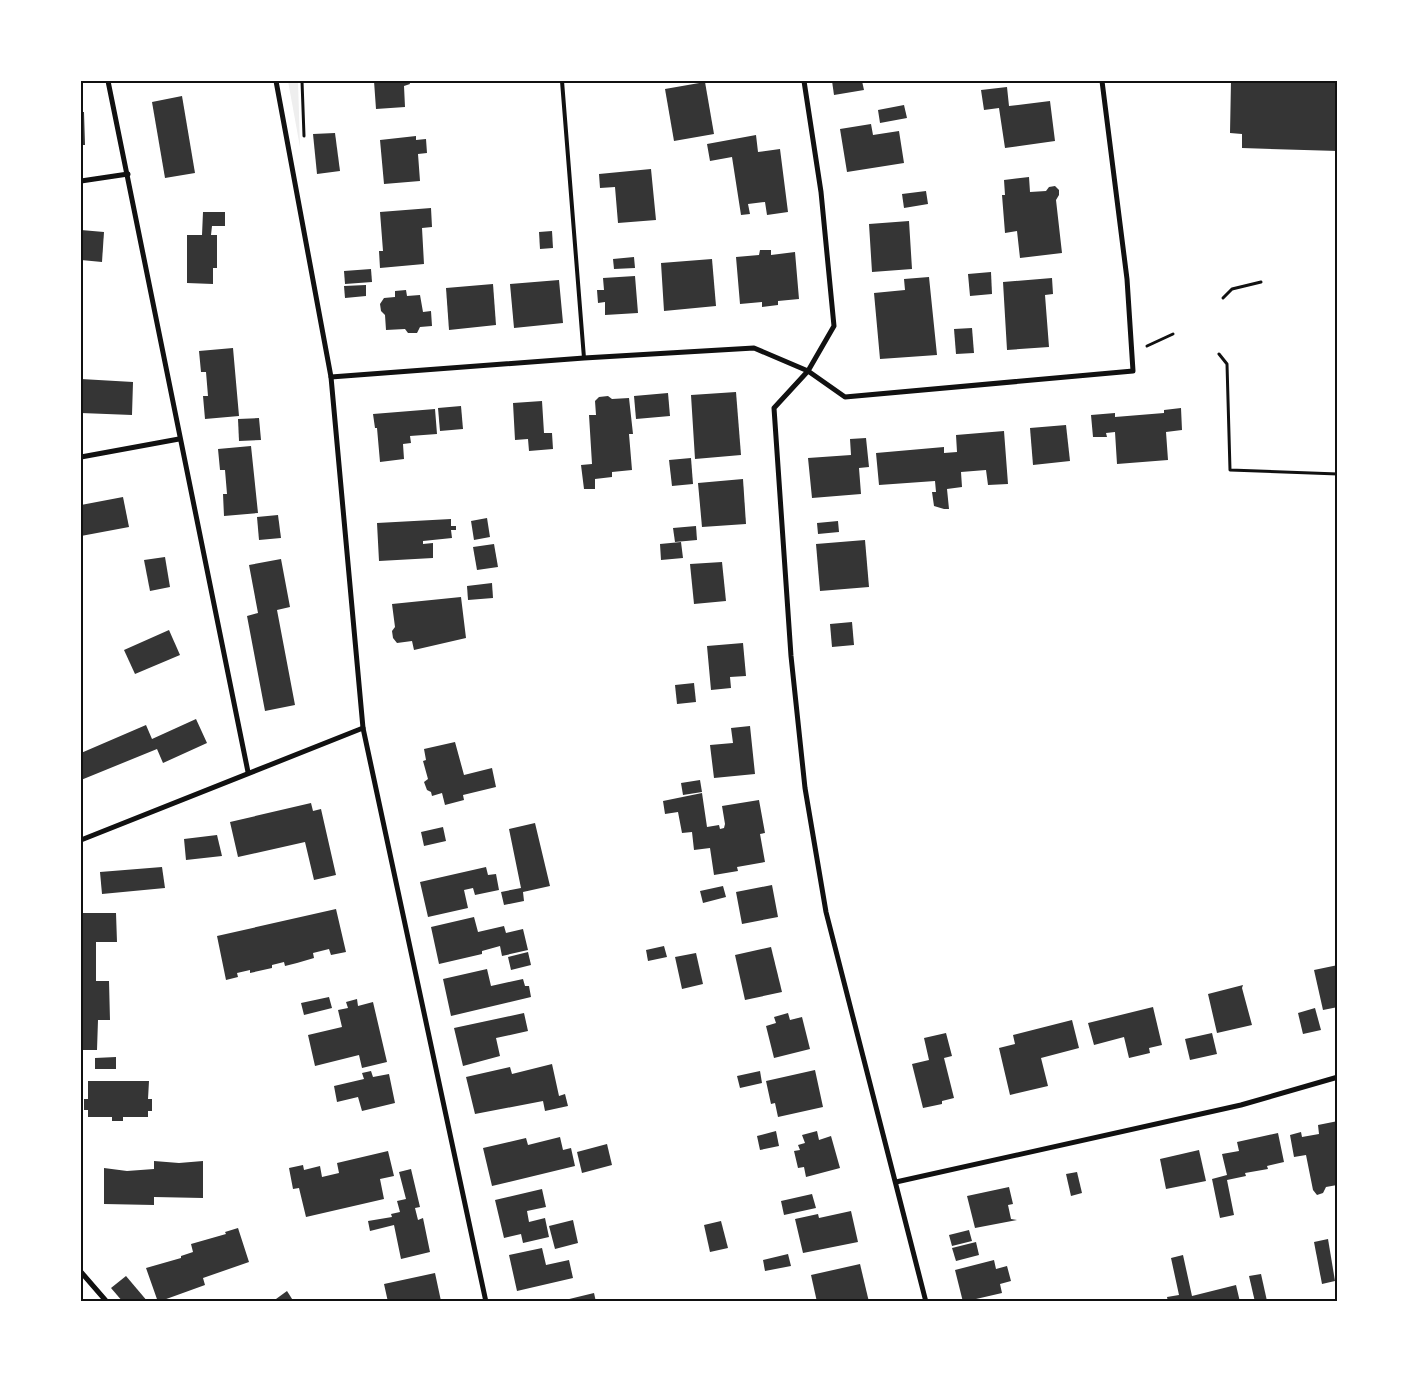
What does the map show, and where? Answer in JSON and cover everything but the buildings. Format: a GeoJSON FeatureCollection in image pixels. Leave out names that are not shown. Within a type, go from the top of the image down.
{"type":"FeatureCollection","features":[{"type":"Feature","properties":{"kind":"street"},"geometry":{"type":"LineString","coordinates":[[108,81],[128,174],[179,439],[248,772]]}},
{"type":"Feature","properties":{"kind":"street"},"geometry":{"type":"LineString","coordinates":[[276,81],[331,377],[363,728],[486,1302]]}},
{"type":"Feature","properties":{"kind":"street"},"geometry":{"type":"LineString","coordinates":[[804,81],[821,192],[834,326],[808,371],[774,408],[791,656],[805,788],[826,912],[926,1302]]}},
{"type":"Feature","properties":{"kind":"street"},"geometry":{"type":"LineString","coordinates":[[331,377],[584,358],[754,348],[808,371],[845,397],[1133,371],[1127,279],[1102,81]]}},
{"type":"Feature","properties":{"kind":"street"},"geometry":{"type":"LineString","coordinates":[[81,182],[128,174]]}},
{"type":"Feature","properties":{"kind":"street"},"geometry":{"type":"LineString","coordinates":[[81,457],[179,439]]}},
{"type":"Feature","properties":{"kind":"street"},"geometry":{"type":"LineString","coordinates":[[81,840],[248,772],[363,728]]}},
{"type":"Feature","properties":{"kind":"street"},"geometry":{"type":"LineString","coordinates":[[896,1182],[1241,1105],[1338,1077]]}},
{"type":"Feature","properties":{"kind":"street"},"geometry":{"type":"LineString","coordinates":[[81,1272],[107,1302]]}},
{"type":"Feature","properties":{"kind":"lane"},"geometry":{"type":"LineString","coordinates":[[562,81],[584,358]]}},
{"type":"Feature","properties":{"kind":"path"},"geometry":{"type":"LineString","coordinates":[[302,81],[304,142]]}},
{"type":"Feature","properties":{"kind":"path"},"geometry":{"type":"LineString","coordinates":[[1223,298],[1232,289],[1262,282]]}},
{"type":"Feature","properties":{"kind":"path"},"geometry":{"type":"LineString","coordinates":[[1133,352],[1173,334]]}},
{"type":"Feature","properties":{"kind":"path"},"geometry":{"type":"LineString","coordinates":[[1219,354],[1227,364],[1230,470],[1338,474]]}},
{"type":"Feature","properties":{"kind":"shaded area"},"geometry":{"type":"Polygon","coordinates":[[[288,81],[298,81],[300,147],[288,81]]]}}]}
